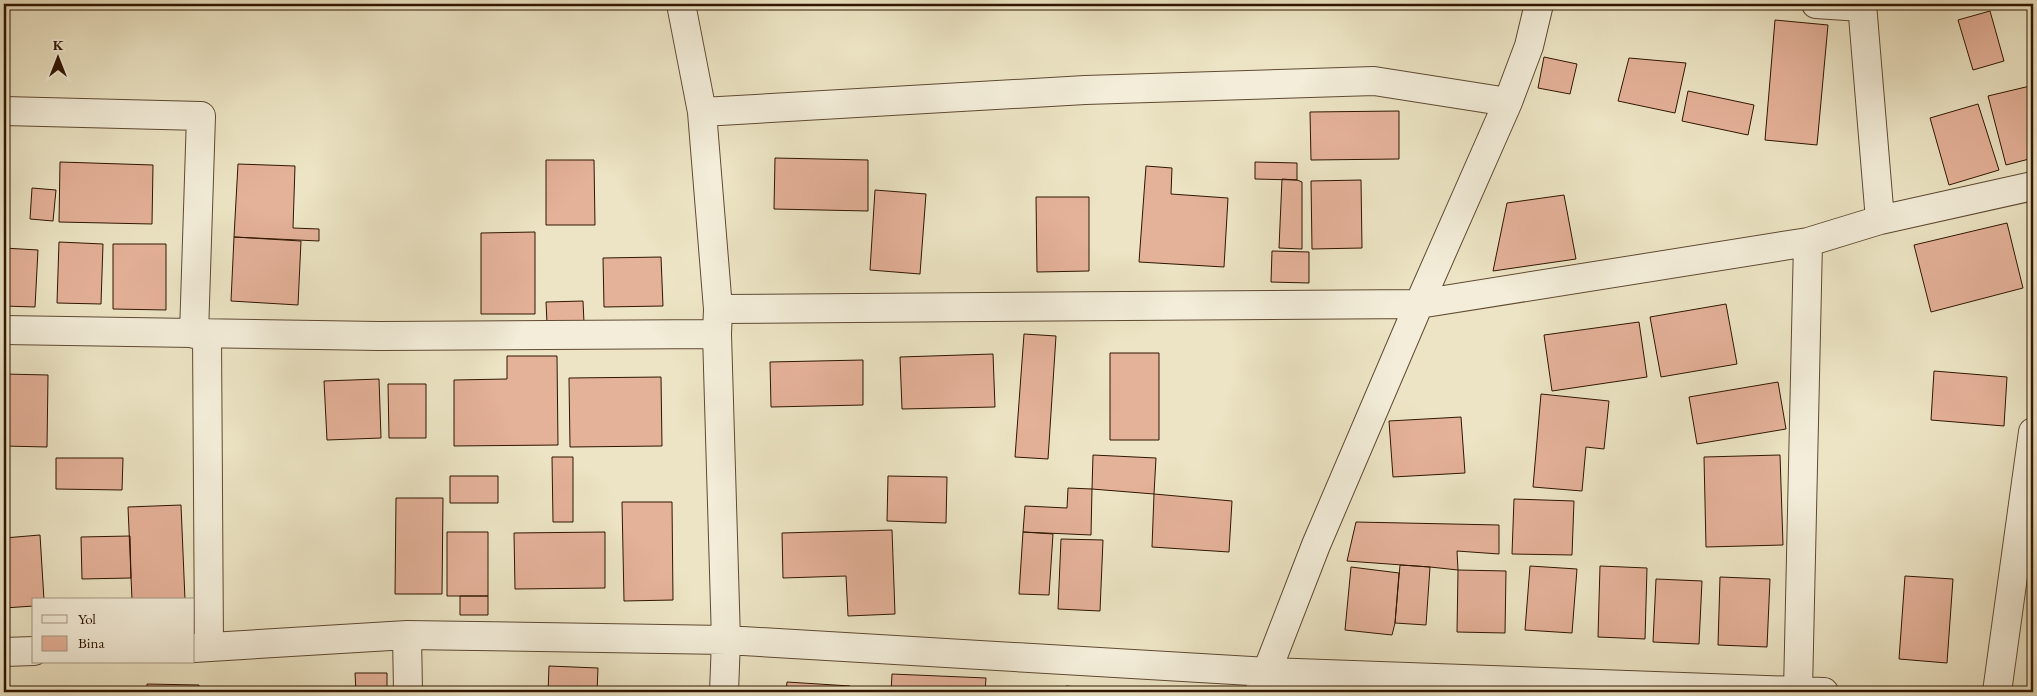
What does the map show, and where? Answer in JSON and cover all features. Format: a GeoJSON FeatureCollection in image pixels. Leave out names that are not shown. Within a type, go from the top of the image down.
{"type":"FeatureCollection","features":[{"type":"Feature","properties":{"kind":"street"},"geometry":{"type":"LineString","coordinates":[[680,4],[702,112],[717,322],[726,640],[724,692]]}},
{"type":"Feature","properties":{"kind":"street"},"geometry":{"type":"LineString","coordinates":[[1264,682],[1316,545],[1508,102],[1529,46],[1539,4]]}},
{"type":"Feature","properties":{"kind":"street"},"geometry":{"type":"LineString","coordinates":[[1816,4],[1862,6],[1880,220]]}},
{"type":"Feature","properties":{"kind":"street"},"geometry":{"type":"LineString","coordinates":[[702,112],[1085,90],[1374,81],[1508,102]]}},
{"type":"Feature","properties":{"kind":"street"},"geometry":{"type":"LineString","coordinates":[[4,111],[201,116],[201,648],[407,635],[726,640],[1264,682],[1811,692],[1808,242]]}},
{"type":"Feature","properties":{"kind":"street"},"geometry":{"type":"LineString","coordinates":[[4,330],[369,336],[717,322],[1419,304],[1808,242],[1880,220],[2033,186]]}},
{"type":"Feature","properties":{"kind":"street"},"geometry":{"type":"LineString","coordinates":[[1997,692],[2033,432]]}},
{"type":"Feature","properties":{"kind":"street"},"geometry":{"type":"LineString","coordinates":[[407,635],[408,692]]}},
{"type":"Feature","properties":{"kind":"street"},"geometry":{"type":"LineString","coordinates":[[4,652],[32,651]]}},
{"type":"Feature","properties":{"kind":"building"},"geometry":{"type":"Polygon","coordinates":[[[1990,11],[2004,61],[1973,70],[1958,20],[1990,11]]]}},
{"type":"Feature","properties":{"kind":"building"},"geometry":{"type":"Polygon","coordinates":[[[1775,20],[1828,25],[1817,145],[1765,140],[1775,20]]]}},
{"type":"Feature","properties":{"kind":"building"},"geometry":{"type":"Polygon","coordinates":[[[1544,57],[1577,64],[1570,94],[1538,88],[1544,57]]]}},
{"type":"Feature","properties":{"kind":"building"},"geometry":{"type":"Polygon","coordinates":[[[1629,58],[1686,63],[1675,113],[1618,101],[1629,58]]]}},
{"type":"Feature","properties":{"kind":"building"},"geometry":{"type":"Polygon","coordinates":[[[2030,86],[2033,97],[2033,158],[2006,165],[1988,96],[2030,86]]]}},
{"type":"Feature","properties":{"kind":"building"},"geometry":{"type":"Polygon","coordinates":[[[1688,91],[1754,105],[1748,135],[1682,121],[1688,91]]]}},
{"type":"Feature","properties":{"kind":"building"},"geometry":{"type":"Polygon","coordinates":[[[1978,104],[1999,170],[1949,185],[1930,118],[1978,104]]]}},
{"type":"Feature","properties":{"kind":"building"},"geometry":{"type":"Polygon","coordinates":[[[1399,111],[1399,159],[1311,160],[1310,112],[1399,111]]]}},
{"type":"Feature","properties":{"kind":"building"},"geometry":{"type":"Polygon","coordinates":[[[775,158],[868,160],[868,211],[774,209],[775,158]]]}},
{"type":"Feature","properties":{"kind":"building"},"geometry":{"type":"Polygon","coordinates":[[[546,160],[594,160],[595,225],[546,225],[546,160]]]}},
{"type":"Feature","properties":{"kind":"building"},"geometry":{"type":"Polygon","coordinates":[[[60,162],[153,165],[152,224],[59,222],[60,162]]]}},
{"type":"Feature","properties":{"kind":"building"},"geometry":{"type":"Polygon","coordinates":[[[1255,162],[1297,163],[1297,180],[1255,179],[1255,162]]]}},
{"type":"Feature","properties":{"kind":"building"},"geometry":{"type":"Polygon","coordinates":[[[238,164],[295,166],[293,228],[319,229],[319,241],[234,237],[238,164]]]}},
{"type":"Feature","properties":{"kind":"building"},"geometry":{"type":"Polygon","coordinates":[[[1146,166],[1172,168],[1171,194],[1228,198],[1224,267],[1139,262],[1146,166]]]}},
{"type":"Feature","properties":{"kind":"building"},"geometry":{"type":"Polygon","coordinates":[[[1282,179],[1302,182],[1302,249],[1279,248],[1282,179]]]}},
{"type":"Feature","properties":{"kind":"building"},"geometry":{"type":"Polygon","coordinates":[[[1361,180],[1362,248],[1312,249],[1311,181],[1361,180]]]}},
{"type":"Feature","properties":{"kind":"building"},"geometry":{"type":"Polygon","coordinates":[[[32,188],[56,190],[53,221],[30,219],[32,188]]]}},
{"type":"Feature","properties":{"kind":"building"},"geometry":{"type":"Polygon","coordinates":[[[875,190],[926,194],[920,274],[870,270],[875,190]]]}},
{"type":"Feature","properties":{"kind":"building"},"geometry":{"type":"Polygon","coordinates":[[[1564,195],[1576,259],[1493,271],[1507,203],[1564,195]]]}},
{"type":"Feature","properties":{"kind":"building"},"geometry":{"type":"Polygon","coordinates":[[[1036,197],[1089,197],[1089,271],[1037,272],[1036,197]]]}},
{"type":"Feature","properties":{"kind":"building"},"geometry":{"type":"Polygon","coordinates":[[[2007,223],[2023,288],[1931,312],[1914,245],[2007,223]]]}},
{"type":"Feature","properties":{"kind":"building"},"geometry":{"type":"Polygon","coordinates":[[[535,232],[535,314],[481,314],[481,233],[535,232]]]}},
{"type":"Feature","properties":{"kind":"building"},"geometry":{"type":"Polygon","coordinates":[[[234,237],[301,241],[298,305],[231,301],[234,237]]]}},
{"type":"Feature","properties":{"kind":"building"},"geometry":{"type":"Polygon","coordinates":[[[59,242],[103,244],[101,304],[57,303],[59,242]]]}},
{"type":"Feature","properties":{"kind":"building"},"geometry":{"type":"Polygon","coordinates":[[[113,244],[166,244],[166,310],[113,309],[113,244]]]}},
{"type":"Feature","properties":{"kind":"building"},"geometry":{"type":"Polygon","coordinates":[[[4,248],[38,250],[35,307],[4,306],[4,248]]]}},
{"type":"Feature","properties":{"kind":"building"},"geometry":{"type":"Polygon","coordinates":[[[1272,251],[1309,252],[1309,283],[1271,282],[1272,251]]]}},
{"type":"Feature","properties":{"kind":"building"},"geometry":{"type":"Polygon","coordinates":[[[661,257],[663,306],[604,307],[603,258],[661,257]]]}},
{"type":"Feature","properties":{"kind":"building"},"geometry":{"type":"Polygon","coordinates":[[[583,301],[584,323],[547,324],[546,302],[583,301]]]}},
{"type":"Feature","properties":{"kind":"building"},"geometry":{"type":"Polygon","coordinates":[[[1726,304],[1737,364],[1661,377],[1650,317],[1726,304]]]}},
{"type":"Feature","properties":{"kind":"building"},"geometry":{"type":"Polygon","coordinates":[[[1639,322],[1647,377],[1552,391],[1544,335],[1639,322]]]}},
{"type":"Feature","properties":{"kind":"building"},"geometry":{"type":"Polygon","coordinates":[[[1024,334],[1056,336],[1048,459],[1015,457],[1024,334]]]}},
{"type":"Feature","properties":{"kind":"building"},"geometry":{"type":"Polygon","coordinates":[[[1110,353],[1159,353],[1159,440],[1110,440],[1110,353]]]}},
{"type":"Feature","properties":{"kind":"building"},"geometry":{"type":"Polygon","coordinates":[[[993,354],[995,407],[902,409],[900,357],[993,354]]]}},
{"type":"Feature","properties":{"kind":"building"},"geometry":{"type":"Polygon","coordinates":[[[507,356],[557,356],[558,445],[454,446],[454,380],[507,379],[507,356]]]}},
{"type":"Feature","properties":{"kind":"building"},"geometry":{"type":"Polygon","coordinates":[[[863,360],[863,405],[771,407],[770,362],[863,360]]]}},
{"type":"Feature","properties":{"kind":"building"},"geometry":{"type":"Polygon","coordinates":[[[1934,371],[2007,377],[2004,426],[1931,420],[1934,371]]]}},
{"type":"Feature","properties":{"kind":"building"},"geometry":{"type":"Polygon","coordinates":[[[4,374],[48,375],[47,447],[4,446],[4,374]]]}},
{"type":"Feature","properties":{"kind":"building"},"geometry":{"type":"Polygon","coordinates":[[[661,377],[662,446],[570,447],[569,378],[661,377]]]}},
{"type":"Feature","properties":{"kind":"building"},"geometry":{"type":"Polygon","coordinates":[[[379,379],[381,438],[327,440],[324,381],[379,379]]]}},
{"type":"Feature","properties":{"kind":"building"},"geometry":{"type":"Polygon","coordinates":[[[1778,382],[1786,429],[1697,444],[1689,397],[1778,382]]]}},
{"type":"Feature","properties":{"kind":"building"},"geometry":{"type":"Polygon","coordinates":[[[388,384],[426,384],[426,438],[389,438],[388,384]]]}},
{"type":"Feature","properties":{"kind":"building"},"geometry":{"type":"Polygon","coordinates":[[[1541,394],[1609,401],[1604,449],[1586,447],[1582,491],[1533,487],[1541,394]]]}},
{"type":"Feature","properties":{"kind":"building"},"geometry":{"type":"Polygon","coordinates":[[[1461,417],[1465,473],[1393,477],[1389,421],[1461,417]]]}},
{"type":"Feature","properties":{"kind":"building"},"geometry":{"type":"Polygon","coordinates":[[[1093,455],[1156,458],[1154,494],[1092,489],[1093,455]]]}},
{"type":"Feature","properties":{"kind":"building"},"geometry":{"type":"Polygon","coordinates":[[[1780,455],[1783,545],[1706,547],[1704,457],[1780,455]]]}},
{"type":"Feature","properties":{"kind":"building"},"geometry":{"type":"Polygon","coordinates":[[[552,457],[573,457],[573,522],[553,522],[552,457]]]}},
{"type":"Feature","properties":{"kind":"building"},"geometry":{"type":"Polygon","coordinates":[[[56,458],[123,458],[122,490],[56,489],[56,458]]]}},
{"type":"Feature","properties":{"kind":"building"},"geometry":{"type":"Polygon","coordinates":[[[450,476],[498,476],[498,503],[450,503],[450,476]]]}},
{"type":"Feature","properties":{"kind":"building"},"geometry":{"type":"Polygon","coordinates":[[[888,476],[947,477],[946,523],[887,521],[888,476]]]}},
{"type":"Feature","properties":{"kind":"building"},"geometry":{"type":"Polygon","coordinates":[[[1068,488],[1092,489],[1091,535],[1023,532],[1025,506],[1067,508],[1068,488]]]}},
{"type":"Feature","properties":{"kind":"building"},"geometry":{"type":"Polygon","coordinates":[[[4,491],[9,491],[9,521],[4,521],[4,491]]]}},
{"type":"Feature","properties":{"kind":"building"},"geometry":{"type":"Polygon","coordinates":[[[1154,494],[1232,501],[1229,552],[1152,547],[1154,494]]]}},
{"type":"Feature","properties":{"kind":"building"},"geometry":{"type":"Polygon","coordinates":[[[396,498],[443,498],[442,594],[395,594],[396,498]]]}},
{"type":"Feature","properties":{"kind":"building"},"geometry":{"type":"Polygon","coordinates":[[[1514,499],[1574,501],[1572,555],[1512,554],[1514,499]]]}},
{"type":"Feature","properties":{"kind":"building"},"geometry":{"type":"Polygon","coordinates":[[[622,502],[672,502],[673,600],[624,601],[622,502]]]}},
{"type":"Feature","properties":{"kind":"building"},"geometry":{"type":"Polygon","coordinates":[[[181,505],[185,598],[132,598],[128,507],[181,505]]]}},
{"type":"Feature","properties":{"kind":"building"},"geometry":{"type":"Polygon","coordinates":[[[1356,522],[1499,525],[1499,554],[1457,551],[1458,570],[1347,561],[1356,522]]]}},
{"type":"Feature","properties":{"kind":"building"},"geometry":{"type":"Polygon","coordinates":[[[892,530],[895,614],[848,616],[846,576],[783,578],[782,533],[892,530]]]}},
{"type":"Feature","properties":{"kind":"building"},"geometry":{"type":"Polygon","coordinates":[[[447,532],[488,532],[488,596],[447,596],[447,532]]]}},
{"type":"Feature","properties":{"kind":"building"},"geometry":{"type":"Polygon","coordinates":[[[605,532],[605,588],[515,589],[514,533],[605,532]]]}},
{"type":"Feature","properties":{"kind":"building"},"geometry":{"type":"Polygon","coordinates":[[[1023,532],[1053,534],[1049,595],[1019,594],[1023,532]]]}},
{"type":"Feature","properties":{"kind":"building"},"geometry":{"type":"Polygon","coordinates":[[[40,535],[44,598],[32,598],[32,606],[4,608],[4,538],[40,535]]]}},
{"type":"Feature","properties":{"kind":"building"},"geometry":{"type":"Polygon","coordinates":[[[130,536],[131,578],[82,579],[81,537],[130,536]]]}},
{"type":"Feature","properties":{"kind":"building"},"geometry":{"type":"Polygon","coordinates":[[[1061,539],[1103,540],[1100,611],[1058,609],[1061,539]]]}},
{"type":"Feature","properties":{"kind":"building"},"geometry":{"type":"Polygon","coordinates":[[[1400,565],[1430,567],[1426,625],[1395,623],[1400,565]]]}},
{"type":"Feature","properties":{"kind":"building"},"geometry":{"type":"Polygon","coordinates":[[[1530,566],[1577,569],[1572,633],[1525,630],[1530,566]]]}},
{"type":"Feature","properties":{"kind":"building"},"geometry":{"type":"Polygon","coordinates":[[[1600,566],[1647,568],[1645,639],[1598,637],[1600,566]]]}},
{"type":"Feature","properties":{"kind":"building"},"geometry":{"type":"Polygon","coordinates":[[[1351,567],[1399,573],[1395,623],[1392,635],[1345,630],[1351,567]]]}},
{"type":"Feature","properties":{"kind":"building"},"geometry":{"type":"Polygon","coordinates":[[[1458,570],[1506,571],[1505,633],[1457,632],[1458,570]]]}},
{"type":"Feature","properties":{"kind":"building"},"geometry":{"type":"Polygon","coordinates":[[[1905,576],[1953,579],[1947,663],[1899,659],[1905,576]]]}},
{"type":"Feature","properties":{"kind":"building"},"geometry":{"type":"Polygon","coordinates":[[[1720,577],[1770,579],[1767,647],[1718,645],[1720,577]]]}},
{"type":"Feature","properties":{"kind":"building"},"geometry":{"type":"Polygon","coordinates":[[[1656,579],[1702,581],[1699,644],[1653,642],[1656,579]]]}},
{"type":"Feature","properties":{"kind":"building"},"geometry":{"type":"Polygon","coordinates":[[[460,596],[488,596],[488,615],[460,615],[460,596]]]}},
{"type":"Feature","properties":{"kind":"building"},"geometry":{"type":"Polygon","coordinates":[[[549,666],[598,668],[597,692],[548,692],[549,666]]]}},
{"type":"Feature","properties":{"kind":"building"},"geometry":{"type":"Polygon","coordinates":[[[355,673],[387,673],[387,692],[356,692],[355,673]]]}},
{"type":"Feature","properties":{"kind":"building"},"geometry":{"type":"Polygon","coordinates":[[[892,674],[986,678],[985,692],[891,692],[892,674]]]}},
{"type":"Feature","properties":{"kind":"building"},"geometry":{"type":"Polygon","coordinates":[[[787,682],[850,686],[850,692],[786,692],[787,682]]]}},
{"type":"Feature","properties":{"kind":"building"},"geometry":{"type":"Polygon","coordinates":[[[147,684],[199,685],[199,692],[147,692],[147,684]]]}},
{"type":"Feature","properties":{"kind":"building"},"geometry":{"type":"Polygon","coordinates":[[[1066,686],[1117,690],[1117,692],[1065,692],[1066,686]]]}}]}
